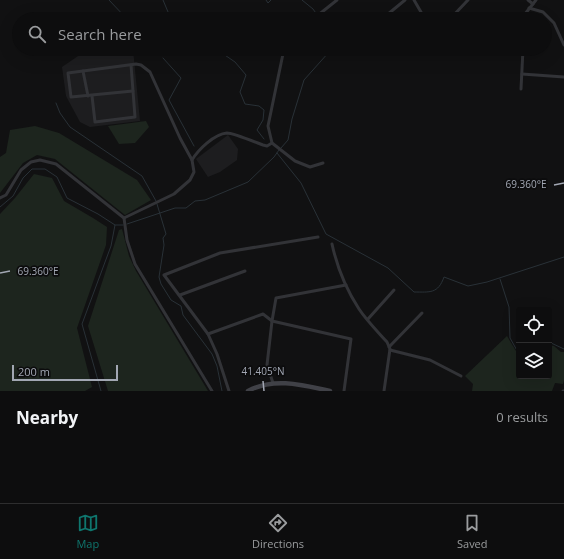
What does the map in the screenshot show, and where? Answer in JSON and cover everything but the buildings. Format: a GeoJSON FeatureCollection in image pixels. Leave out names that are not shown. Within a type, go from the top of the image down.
{"type":"FeatureCollection","features":[{"type":"Feature","properties":{"kind":"main road"},"geometry":{"type":"LineString","coordinates":[[248,391],[257,386],[273,383],[293,383],[330,391]]}},
{"type":"Feature","properties":{"kind":"street"},"geometry":{"type":"LineString","coordinates":[[322,12],[337,0]]}},
{"type":"Feature","properties":{"kind":"street"},"geometry":{"type":"LineString","coordinates":[[390,12],[405,0]]}},
{"type":"Feature","properties":{"kind":"street"},"geometry":{"type":"LineString","coordinates":[[414,0],[421,12]]}},
{"type":"Feature","properties":{"kind":"street"},"geometry":{"type":"LineString","coordinates":[[457,12],[468,0]]}},
{"type":"Feature","properties":{"kind":"street"},"geometry":{"type":"LineString","coordinates":[[528,0],[533,4]]}},
{"type":"Feature","properties":{"kind":"street"},"geometry":{"type":"LineString","coordinates":[[526,12],[536,0]]}},
{"type":"Feature","properties":{"kind":"street"},"geometry":{"type":"LineString","coordinates":[[529,8],[544,12]]}},
{"type":"Feature","properties":{"kind":"street"},"geometry":{"type":"LineString","coordinates":[[552,21],[564,45]]}},
{"type":"Feature","properties":{"kind":"street"},"geometry":{"type":"LineString","coordinates":[[283,56],[268,126],[272,143],[295,161],[310,167],[323,163]]}},
{"type":"Feature","properties":{"kind":"street"},"geometry":{"type":"LineString","coordinates":[[521,89],[523,56]]}},
{"type":"Feature","properties":{"kind":"street"},"geometry":{"type":"LineString","coordinates":[[92,96],[94,122],[135,117],[131,65]]}},
{"type":"Feature","properties":{"kind":"street"},"geometry":{"type":"LineString","coordinates":[[124,218],[174,194],[186,185],[194,172],[192,160],[180,138],[150,72],[141,65],[68,73],[71,97],[133,91]]}},
{"type":"Feature","properties":{"kind":"street"},"geometry":{"type":"LineString","coordinates":[[83,71],[88,96]]}},
{"type":"Feature","properties":{"kind":"street"},"geometry":{"type":"LineString","coordinates":[[522,74],[564,77]]}},
{"type":"Feature","properties":{"kind":"street"},"geometry":{"type":"LineString","coordinates":[[192,160],[198,151],[220,135],[228,133],[267,146],[272,143]]}},
{"type":"Feature","properties":{"kind":"street"},"geometry":{"type":"LineString","coordinates":[[0,198],[6,195],[21,170],[31,162],[40,160],[56,164],[124,218],[126,240],[135,264],[212,391]]}},
{"type":"Feature","properties":{"kind":"street"},"geometry":{"type":"LineString","coordinates":[[229,391],[217,354],[208,334],[164,275],[220,253],[318,237]]}},
{"type":"Feature","properties":{"kind":"street"},"geometry":{"type":"LineString","coordinates":[[332,244],[337,266],[346,285],[360,310],[387,342],[390,349],[384,391]]}},
{"type":"Feature","properties":{"kind":"street"},"geometry":{"type":"LineString","coordinates":[[180,295],[245,271]]}},
{"type":"Feature","properties":{"kind":"street"},"geometry":{"type":"LineString","coordinates":[[273,383],[267,366],[276,298],[346,285]]}},
{"type":"Feature","properties":{"kind":"street"},"geometry":{"type":"LineString","coordinates":[[368,320],[394,290]]}},
{"type":"Feature","properties":{"kind":"street"},"geometry":{"type":"LineString","coordinates":[[390,349],[422,313]]}},
{"type":"Feature","properties":{"kind":"street"},"geometry":{"type":"LineString","coordinates":[[208,334],[263,314],[272,321],[351,339],[344,391]]}},
{"type":"Feature","properties":{"kind":"street"},"geometry":{"type":"LineString","coordinates":[[390,349],[430,360],[461,376]]}},
{"type":"Feature","properties":{"kind":"shaded area"},"geometry":{"type":"Polygon","coordinates":[[[78,56],[134,56],[140,121],[90,127],[80,122],[66,96],[62,67],[78,56]]]}},
{"type":"Feature","properties":{"kind":"shaded area"},"geometry":{"type":"Polygon","coordinates":[[[146,121],[149,127],[135,143],[119,144],[108,126],[146,121]]]}},
{"type":"Feature","properties":{"kind":"shaded area"},"geometry":{"type":"Polygon","coordinates":[[[35,126],[59,133],[137,180],[151,200],[125,215],[55,159],[37,155],[23,163],[0,193],[0,157],[6,153],[10,130],[35,126]]]}},
{"type":"Feature","properties":{"kind":"shaded area"},"geometry":{"type":"Polygon","coordinates":[[[228,135],[238,149],[237,160],[220,172],[208,177],[196,159],[228,135]]]}},
{"type":"Feature","properties":{"kind":"shaded area"},"geometry":{"type":"Polygon","coordinates":[[[34,174],[52,178],[64,201],[107,227],[106,245],[77,328],[92,387],[85,391],[0,391],[0,214],[34,174]]]}},
{"type":"Feature","properties":{"kind":"shaded area"},"geometry":{"type":"Polygon","coordinates":[[[122,229],[129,256],[136,271],[208,391],[108,391],[88,326],[119,230],[122,229]]]}},
{"type":"Feature","properties":{"kind":"shaded area"},"geometry":{"type":"Polygon","coordinates":[[[507,336],[516,351],[516,379],[552,379],[552,346],[561,352],[564,352],[563,384],[555,383],[552,391],[472,391],[473,384],[465,376],[507,336]]]}},
{"type":"Feature","properties":{"kind":"waterway"},"geometry":{"type":"LineString","coordinates":[[109,0],[120,12]]}},
{"type":"Feature","properties":{"kind":"waterway"},"geometry":{"type":"LineString","coordinates":[[163,0],[168,12]]}},
{"type":"Feature","properties":{"kind":"waterway"},"geometry":{"type":"LineString","coordinates":[[266,0],[268,3],[271,0]]}},
{"type":"Feature","properties":{"kind":"waterway"},"geometry":{"type":"LineString","coordinates":[[302,0],[315,12]]}},
{"type":"Feature","properties":{"kind":"waterway"},"geometry":{"type":"LineString","coordinates":[[226,56],[235,62],[246,75],[240,92],[245,104],[259,106],[264,110],[263,120],[257,130],[264,139]]}},
{"type":"Feature","properties":{"kind":"waterway"},"geometry":{"type":"LineString","coordinates":[[281,148],[288,140],[292,119],[304,80],[325,56]]}},
{"type":"Feature","properties":{"kind":"waterway"},"geometry":{"type":"LineString","coordinates":[[163,58],[181,78],[169,100],[194,146]]}},
{"type":"Feature","properties":{"kind":"waterway"},"geometry":{"type":"LineString","coordinates":[[56,103],[60,113],[70,127],[142,176],[156,201]]}},
{"type":"Feature","properties":{"kind":"waterway"},"geometry":{"type":"LineString","coordinates":[[127,224],[175,208],[186,208],[195,201],[205,200],[248,182],[274,157],[279,150]]}},
{"type":"Feature","properties":{"kind":"waterway"},"geometry":{"type":"LineString","coordinates":[[277,153],[301,183],[326,234],[388,268],[414,292],[433,291],[439,287],[444,277],[468,286],[487,282],[564,257]]}},
{"type":"Feature","properties":{"kind":"waterway"},"geometry":{"type":"LineString","coordinates":[[0,207],[13,196],[23,178],[32,169],[45,169],[57,177],[67,198],[98,214],[115,225],[111,246],[82,324],[101,391]]}},
{"type":"Feature","properties":{"kind":"waterway"},"geometry":{"type":"LineString","coordinates":[[157,204],[166,234],[163,238],[164,245],[159,277],[161,284],[171,300],[181,306],[183,315],[212,354],[217,366],[222,391]]}},
{"type":"Feature","properties":{"kind":"waterway"},"geometry":{"type":"LineString","coordinates":[[115,225],[123,225]]}},
{"type":"Feature","properties":{"kind":"waterway"},"geometry":{"type":"LineString","coordinates":[[500,279],[509,307],[510,338],[516,349]]}},
{"type":"Feature","properties":{"kind":"waterway"},"geometry":{"type":"LineString","coordinates":[[551,343],[564,349]]}}]}
